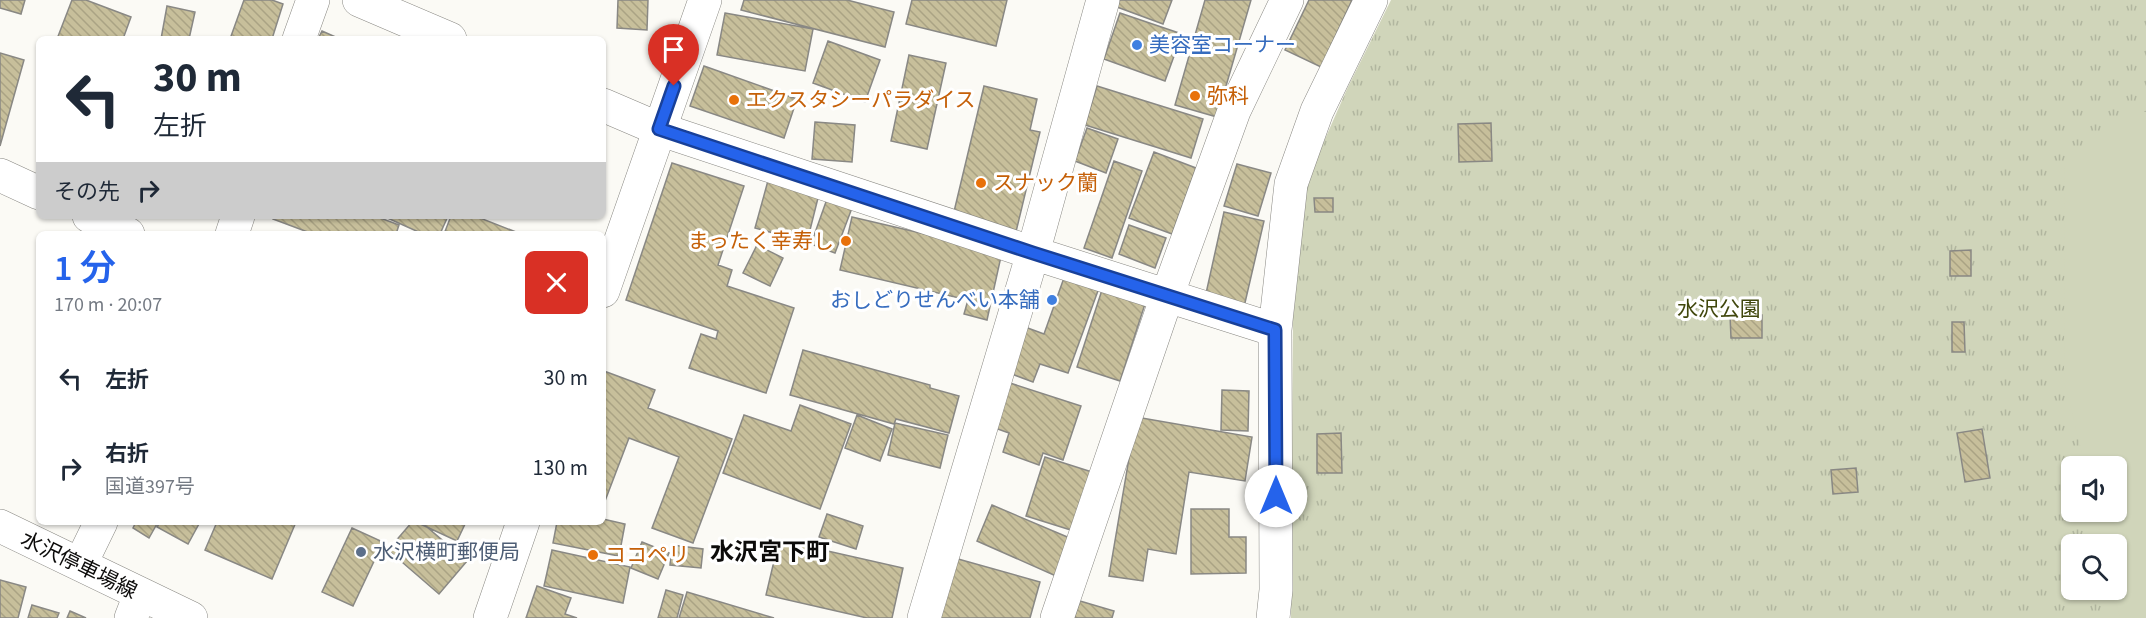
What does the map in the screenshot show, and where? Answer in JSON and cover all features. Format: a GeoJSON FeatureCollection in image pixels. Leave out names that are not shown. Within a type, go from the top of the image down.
{"type":"FeatureCollection","features":[{"type":"Feature","properties":{"kind":"main road"},"geometry":{"type":"LineString","coordinates":[[300,36],[313,0]]}},
{"type":"Feature","properties":{"kind":"main road"},"geometry":{"type":"LineString","coordinates":[[359,0],[443,36]]}},
{"type":"Feature","properties":{"kind":"main road"},"geometry":{"type":"LineString","coordinates":[[606,282],[705,0]]}},
{"type":"Feature","properties":{"kind":"main road"},"geometry":{"type":"LineString","coordinates":[[924,618],[1033,253],[1103,0]]}},
{"type":"Feature","properties":{"kind":"main road"},"geometry":{"type":"LineString","coordinates":[[1057,618],[1167,296],[1234,111],[1287,0]]}},
{"type":"Feature","properties":{"kind":"main road"},"geometry":{"type":"LineString","coordinates":[[1274,618],[1276,590],[1275,330],[1291,183],[1317,111],[1371,0]]}},
{"type":"Feature","properties":{"kind":"main road"},"geometry":{"type":"LineString","coordinates":[[606,106],[659,129],[1033,253],[1275,330]]}},
{"type":"Feature","properties":{"kind":"main road"},"geometry":{"type":"LineString","coordinates":[[0,175],[36,192]]}},
{"type":"Feature","properties":{"kind":"main road"},"geometry":{"type":"LineString","coordinates":[[96,219],[122,231]]}},
{"type":"Feature","properties":{"kind":"main road"},"geometry":{"type":"LineString","coordinates":[[81,564],[100,525]]}},
{"type":"Feature","properties":{"kind":"main road"},"geometry":{"type":"LineString","coordinates":[[490,618],[522,525]]}},
{"type":"Feature","properties":{"kind":"main road","name":"水沢停車場線"},"geometry":{"type":"LineString","coordinates":[[0,526],[81,564],[135,606],[191,618]]}},
{"type":"Feature","properties":{"kind":"green space","name":"水沢公園"},"geometry":{"type":"Polygon","coordinates":[[[1391,0],[2146,0],[2146,618],[1291,618],[1293,316],[1307,180],[1347,89],[1391,0]]]}},
{"type":"Feature","properties":{"kind":"green space"},"geometry":{"type":"Polygon","coordinates":[[[2123,112],[2146,112],[2146,618],[2120,618],[2116,600],[2127,600],[2127,534],[2100,534],[2098,522],[2127,522],[2127,456],[2083,456],[2064,380],[2065,164],[2123,112]]]}},
{"type":"Feature","properties":{"kind":"building"},"geometry":{"type":"Polygon","coordinates":[[[0,0],[25,0],[21,14],[0,8],[0,0]]]}},
{"type":"Feature","properties":{"kind":"building"},"geometry":{"type":"Polygon","coordinates":[[[72,0],[86,0],[131,17],[124,36],[58,36],[72,0]]]}},
{"type":"Feature","properties":{"kind":"building"},"geometry":{"type":"Polygon","coordinates":[[[244,0],[272,0],[283,4],[273,36],[231,36],[244,0]]]}},
{"type":"Feature","properties":{"kind":"building"},"geometry":{"type":"Polygon","coordinates":[[[618,0],[648,0],[647,30],[617,28],[618,0]]]}},
{"type":"Feature","properties":{"kind":"building"},"geometry":{"type":"Polygon","coordinates":[[[744,0],[847,0],[894,12],[885,47],[741,10],[744,0]]]}},
{"type":"Feature","properties":{"kind":"building"},"geometry":{"type":"Polygon","coordinates":[[[912,0],[1007,0],[996,46],[906,24],[912,0]]]}},
{"type":"Feature","properties":{"kind":"building"},"geometry":{"type":"Polygon","coordinates":[[[1120,0],[1172,0],[1163,24],[1117,7],[1120,0]]]}},
{"type":"Feature","properties":{"kind":"building"},"geometry":{"type":"Polygon","coordinates":[[[1205,0],[1251,0],[1217,117],[1175,105],[1205,0]]]}},
{"type":"Feature","properties":{"kind":"building"},"geometry":{"type":"Polygon","coordinates":[[[1309,0],[1352,0],[1321,67],[1285,50],[1309,0]]]}},
{"type":"Feature","properties":{"kind":"building"},"geometry":{"type":"Polygon","coordinates":[[[167,6],[195,12],[190,36],[162,36],[167,6]]]}},
{"type":"Feature","properties":{"kind":"building"},"geometry":{"type":"Polygon","coordinates":[[[725,13],[813,29],[805,71],[717,55],[725,13]]]}},
{"type":"Feature","properties":{"kind":"building"},"geometry":{"type":"Polygon","coordinates":[[[1120,13],[1182,34],[1165,81],[1104,59],[1120,13]]]}},
{"type":"Feature","properties":{"kind":"building"},"geometry":{"type":"Polygon","coordinates":[[[322,31],[333,36],[320,36],[322,31]]]}},
{"type":"Feature","properties":{"kind":"building"},"geometry":{"type":"Polygon","coordinates":[[[828,41],[880,60],[865,102],[813,83],[828,41]]]}},
{"type":"Feature","properties":{"kind":"building"},"geometry":{"type":"Polygon","coordinates":[[[0,53],[24,60],[0,146],[0,53]]]}},
{"type":"Feature","properties":{"kind":"building"},"geometry":{"type":"Polygon","coordinates":[[[909,55],[946,63],[927,149],[891,141],[909,55]]]}},
{"type":"Feature","properties":{"kind":"building"},"geometry":{"type":"Polygon","coordinates":[[[704,66],[797,99],[784,138],[690,106],[704,66]]]}},
{"type":"Feature","properties":{"kind":"building"},"geometry":{"type":"Polygon","coordinates":[[[984,86],[1037,99],[1030,130],[1040,132],[1015,236],[952,220],[984,86]]]}},
{"type":"Feature","properties":{"kind":"building"},"geometry":{"type":"Polygon","coordinates":[[[1097,86],[1203,119],[1191,158],[1085,125],[1097,86]]]}},
{"type":"Feature","properties":{"kind":"building"},"geometry":{"type":"Polygon","coordinates":[[[815,122],[855,125],[852,162],[812,159],[815,122]]]}},
{"type":"Feature","properties":{"kind":"building"},"geometry":{"type":"Polygon","coordinates":[[[1491,123],[1492,161],[1459,162],[1458,124],[1491,123]]]}},
{"type":"Feature","properties":{"kind":"building"},"geometry":{"type":"Polygon","coordinates":[[[1087,128],[1118,139],[1106,173],[1075,161],[1087,128]]]}},
{"type":"Feature","properties":{"kind":"building"},"geometry":{"type":"Polygon","coordinates":[[[1154,152],[1196,168],[1172,234],[1129,218],[1154,152]]]}},
{"type":"Feature","properties":{"kind":"building"},"geometry":{"type":"Polygon","coordinates":[[[1114,161],[1142,171],[1112,258],[1084,248],[1114,161]]]}},
{"type":"Feature","properties":{"kind":"building"},"geometry":{"type":"Polygon","coordinates":[[[672,163],[744,186],[718,265],[732,270],[727,286],[794,308],[766,393],[689,368],[701,334],[716,339],[718,331],[626,300],[672,163]]]}},
{"type":"Feature","properties":{"kind":"building"},"geometry":{"type":"Polygon","coordinates":[[[1237,164],[1271,173],[1258,216],[1224,206],[1237,164]]]}},
{"type":"Feature","properties":{"kind":"building"},"geometry":{"type":"Polygon","coordinates":[[[769,177],[820,190],[807,242],[755,228],[769,177]]]}},
{"type":"Feature","properties":{"kind":"building"},"geometry":{"type":"Polygon","coordinates":[[[1314,198],[1333,198],[1333,212],[1315,212],[1314,198]]]}},
{"type":"Feature","properties":{"kind":"building"},"geometry":{"type":"Polygon","coordinates":[[[827,199],[852,208],[835,253],[811,244],[827,199]]]}},
{"type":"Feature","properties":{"kind":"building"},"geometry":{"type":"Polygon","coordinates":[[[1224,212],[1264,221],[1244,307],[1205,298],[1224,212]]]}},
{"type":"Feature","properties":{"kind":"building"},"geometry":{"type":"Polygon","coordinates":[[[852,217],[1002,252],[987,320],[964,314],[968,300],[840,270],[852,217]]]}},
{"type":"Feature","properties":{"kind":"building"},"geometry":{"type":"Polygon","coordinates":[[[273,219],[383,219],[399,225],[397,231],[305,231],[273,219]]]}},
{"type":"Feature","properties":{"kind":"building"},"geometry":{"type":"Polygon","coordinates":[[[390,219],[447,219],[441,231],[416,231],[390,219]]]}},
{"type":"Feature","properties":{"kind":"building"},"geometry":{"type":"Polygon","coordinates":[[[450,219],[483,219],[513,231],[445,231],[450,219]]]}},
{"type":"Feature","properties":{"kind":"building"},"geometry":{"type":"Polygon","coordinates":[[[1129,225],[1166,238],[1155,268],[1119,254],[1129,225]]]}},
{"type":"Feature","properties":{"kind":"building"},"geometry":{"type":"Polygon","coordinates":[[[757,245],[783,258],[770,286],[743,273],[757,245]]]}},
{"type":"Feature","properties":{"kind":"building"},"geometry":{"type":"Polygon","coordinates":[[[1971,250],[1971,276],[1950,276],[1950,251],[1971,250]]]}},
{"type":"Feature","properties":{"kind":"building"},"geometry":{"type":"Polygon","coordinates":[[[1065,275],[1099,288],[1068,373],[1040,364],[1033,382],[1009,373],[1025,327],[1044,334],[1065,275]]]}},
{"type":"Feature","properties":{"kind":"building"},"geometry":{"type":"Polygon","coordinates":[[[1102,290],[1145,304],[1120,381],[1077,367],[1102,290]]]}},
{"type":"Feature","properties":{"kind":"building"},"geometry":{"type":"Polygon","coordinates":[[[1730,315],[1762,315],[1762,338],[1731,338],[1730,315]]]}},
{"type":"Feature","properties":{"kind":"building"},"geometry":{"type":"Polygon","coordinates":[[[1952,322],[1964,322],[1965,352],[1952,352],[1952,322]]]}},
{"type":"Feature","properties":{"kind":"building"},"geometry":{"type":"Polygon","coordinates":[[[803,350],[930,385],[930,388],[959,396],[949,433],[896,419],[894,424],[790,395],[803,350]]]}},
{"type":"Feature","properties":{"kind":"building"},"geometry":{"type":"Polygon","coordinates":[[[606,372],[655,390],[648,408],[732,439],[693,543],[652,528],[679,457],[629,438],[606,498],[606,372]]]}},
{"type":"Feature","properties":{"kind":"building"},"geometry":{"type":"Polygon","coordinates":[[[1010,383],[1081,406],[1063,460],[1043,453],[1039,465],[1003,452],[1009,433],[995,428],[1010,383]]]}},
{"type":"Feature","properties":{"kind":"building"},"geometry":{"type":"Polygon","coordinates":[[[1222,390],[1249,391],[1248,431],[1221,430],[1222,390]]]}},
{"type":"Feature","properties":{"kind":"building"},"geometry":{"type":"Polygon","coordinates":[[[800,405],[851,424],[820,509],[723,473],[744,415],[791,431],[800,405]]]}},
{"type":"Feature","properties":{"kind":"building"},"geometry":{"type":"Polygon","coordinates":[[[857,415],[892,429],[880,461],[845,448],[857,415]]]}},
{"type":"Feature","properties":{"kind":"building"},"geometry":{"type":"Polygon","coordinates":[[[1136,417],[1252,437],[1245,481],[1189,472],[1176,554],[1148,549],[1143,581],[1109,576],[1136,417]]]}},
{"type":"Feature","properties":{"kind":"building"},"geometry":{"type":"Polygon","coordinates":[[[895,423],[948,435],[940,468],[888,455],[895,423]]]}},
{"type":"Feature","properties":{"kind":"building"},"geometry":{"type":"Polygon","coordinates":[[[1982,429],[1990,478],[1965,482],[1957,433],[1982,429]]]}},
{"type":"Feature","properties":{"kind":"building"},"geometry":{"type":"Polygon","coordinates":[[[1341,433],[1342,473],[1317,473],[1317,434],[1341,433]]]}},
{"type":"Feature","properties":{"kind":"building"},"geometry":{"type":"Polygon","coordinates":[[[1045,457],[1092,472],[1074,531],[1026,516],[1045,457]]]}},
{"type":"Feature","properties":{"kind":"building"},"geometry":{"type":"Polygon","coordinates":[[[1856,468],[1858,492],[1833,494],[1831,470],[1856,468]]]}},
{"type":"Feature","properties":{"kind":"building"},"geometry":{"type":"Polygon","coordinates":[[[992,505],[1072,539],[1056,576],[977,541],[992,505]]]}},
{"type":"Feature","properties":{"kind":"building"},"geometry":{"type":"Polygon","coordinates":[[[1191,509],[1229,509],[1229,537],[1246,537],[1246,573],[1191,574],[1191,509]]]}},
{"type":"Feature","properties":{"kind":"building"},"geometry":{"type":"Polygon","coordinates":[[[827,514],[863,526],[856,549],[819,537],[827,514]]]}},
{"type":"Feature","properties":{"kind":"building"},"geometry":{"type":"Polygon","coordinates":[[[606,520],[625,524],[619,556],[553,543],[556,525],[606,525],[606,520]]]}},
{"type":"Feature","properties":{"kind":"building"},"geometry":{"type":"Polygon","coordinates":[[[134,525],[156,525],[149,538],[133,528],[134,525]]]}},
{"type":"Feature","properties":{"kind":"building"},"geometry":{"type":"Polygon","coordinates":[[[158,525],[198,525],[188,544],[157,527],[158,525]]]}},
{"type":"Feature","properties":{"kind":"building"},"geometry":{"type":"Polygon","coordinates":[[[216,525],[295,525],[272,579],[205,550],[216,525]]]}},
{"type":"Feature","properties":{"kind":"building"},"geometry":{"type":"Polygon","coordinates":[[[409,525],[425,525],[467,561],[439,594],[388,550],[409,525]]]}},
{"type":"Feature","properties":{"kind":"building"},"geometry":{"type":"Polygon","coordinates":[[[422,525],[465,525],[457,541],[422,525]]]}},
{"type":"Feature","properties":{"kind":"building"},"geometry":{"type":"Polygon","coordinates":[[[352,528],[383,542],[353,606],[322,592],[352,528]]]}},
{"type":"Feature","properties":{"kind":"building"},"geometry":{"type":"Polygon","coordinates":[[[779,540],[903,568],[892,618],[867,618],[766,595],[779,540]]]}},
{"type":"Feature","properties":{"kind":"building"},"geometry":{"type":"Polygon","coordinates":[[[642,542],[669,553],[658,579],[631,568],[642,542]]]}},
{"type":"Feature","properties":{"kind":"building"},"geometry":{"type":"Polygon","coordinates":[[[672,545],[703,549],[701,568],[670,565],[672,545]]]}},
{"type":"Feature","properties":{"kind":"building"},"geometry":{"type":"Polygon","coordinates":[[[552,550],[630,567],[623,603],[544,586],[552,550]]]}},
{"type":"Feature","properties":{"kind":"building"},"geometry":{"type":"Polygon","coordinates":[[[951,557],[1040,582],[1030,618],[934,618],[951,557]]]}},
{"type":"Feature","properties":{"kind":"building"},"geometry":{"type":"Polygon","coordinates":[[[0,580],[26,587],[18,618],[0,618],[0,580]]]}},
{"type":"Feature","properties":{"kind":"building"},"geometry":{"type":"Polygon","coordinates":[[[537,586],[571,598],[565,614],[577,618],[526,618],[537,586]]]}},
{"type":"Feature","properties":{"kind":"building"},"geometry":{"type":"Polygon","coordinates":[[[666,590],[683,595],[677,618],[658,618],[666,590]]]}},
{"type":"Feature","properties":{"kind":"building"},"geometry":{"type":"Polygon","coordinates":[[[687,592],[774,618],[679,618],[687,592]]]}},
{"type":"Feature","properties":{"kind":"building"},"geometry":{"type":"Polygon","coordinates":[[[1080,601],[1114,611],[1112,618],[1074,618],[1080,601]]]}},
{"type":"Feature","properties":{"kind":"building"},"geometry":{"type":"Polygon","coordinates":[[[32,605],[59,613],[57,618],[28,618],[32,605]]]}},
{"type":"Feature","properties":{"kind":"building"},"geometry":{"type":"Polygon","coordinates":[[[70,611],[86,618],[67,618],[70,611]]]}},
{"type":"Feature","properties":{"kind":"place","name":"美容室コーナー"},"geometry":{"type":"Point","coordinates":[1137,45]}},
{"type":"Feature","properties":{"kind":"place","name":"弥科"},"geometry":{"type":"Point","coordinates":[1195,96]}},
{"type":"Feature","properties":{"kind":"place","name":"エクスタシーパラダイス"},"geometry":{"type":"Point","coordinates":[734,100]}},
{"type":"Feature","properties":{"kind":"place","name":"スナック蘭"},"geometry":{"type":"Point","coordinates":[981,183]}},
{"type":"Feature","properties":{"kind":"place","name":"まったく幸寿し"},"geometry":{"type":"Point","coordinates":[846,241]}},
{"type":"Feature","properties":{"kind":"place","name":"おしどりせんべい本舗"},"geometry":{"type":"Point","coordinates":[1052,300]}},
{"type":"Feature","properties":{"kind":"place","name":"水沢横町郵便局"},"geometry":{"type":"Point","coordinates":[361,552]}},
{"type":"Feature","properties":{"kind":"place","name":"ココペリ"},"geometry":{"type":"Point","coordinates":[593,555]}},
{"type":"Feature","properties":{"kind":"district","name":"水沢宮下町"},"geometry":{"type":"Point","coordinates":[770,552]}},
{"type":"Feature","properties":{"kind":"route"},"geometry":{"type":"LineString","coordinates":[[674,86],[659,129],[1033,253],[1275,330],[1276,496]]}}]}
